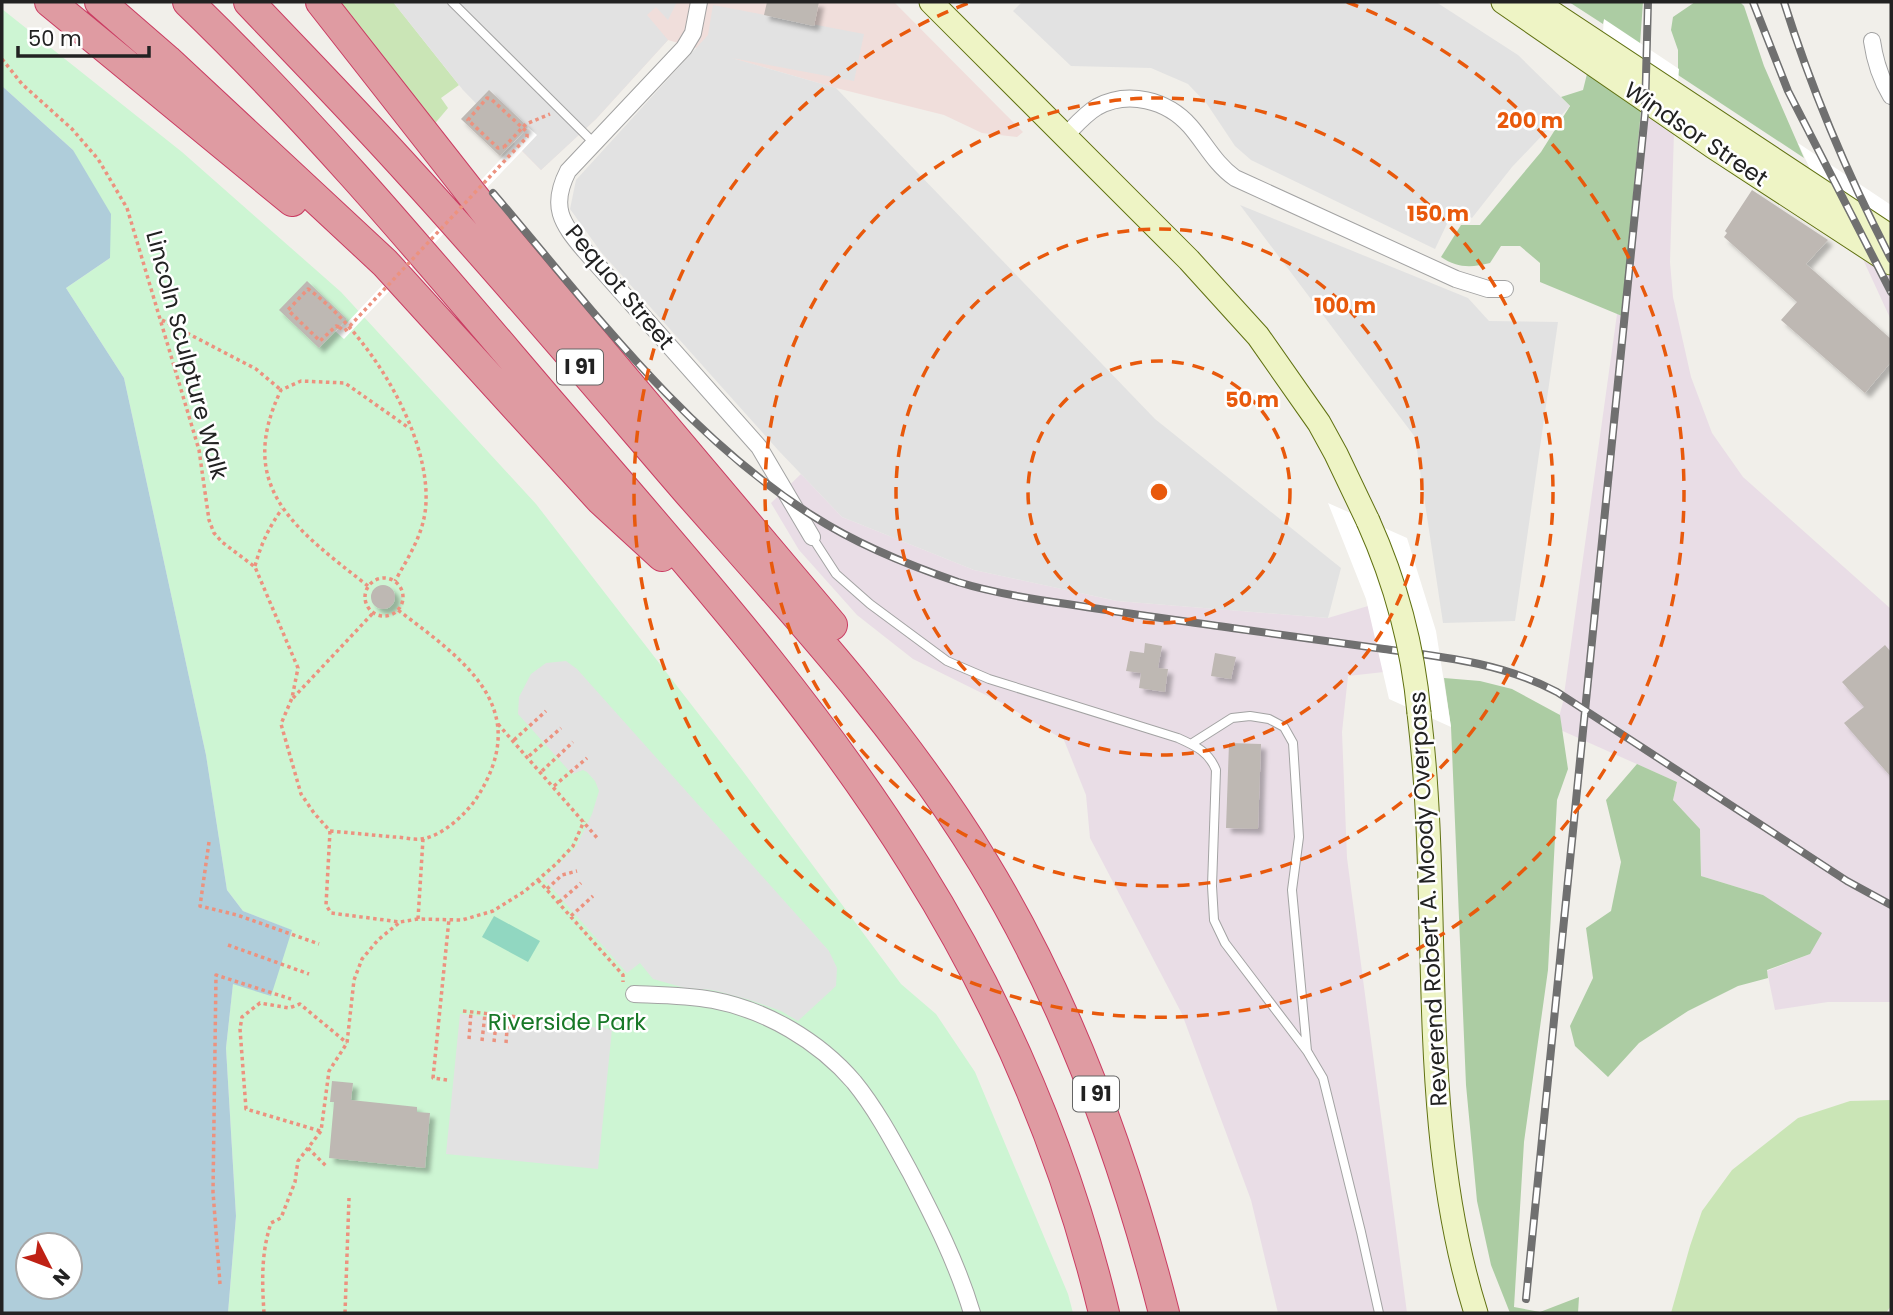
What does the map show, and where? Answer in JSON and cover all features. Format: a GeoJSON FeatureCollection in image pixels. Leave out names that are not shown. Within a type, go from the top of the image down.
{"type":"FeatureCollection","features":[{"type":"Feature","properties":{"kind":"highway"},"geometry":{"type":"LineString","coordinates":[[50,2],[324,226],[449,335]]}},
{"type":"Feature","properties":{"kind":"highway"},"geometry":{"type":"LineString","coordinates":[[100,2],[167,60],[399,277],[449,335],[623,522],[666,560],[714,593]]}},
{"type":"Feature","properties":{"kind":"highway","name":"I 91"},"geometry":{"type":"LineString","coordinates":[[188,2],[267,79],[337,155],[714,593],[794,694],[865,791],[916,867],[955,935],[1008,1038],[1045,1126],[1082,1234],[1104,1313]]}},
{"type":"Feature","properties":{"kind":"highway","name":"I 91"},"geometry":{"type":"LineString","coordinates":[[249,2],[413,176],[816,638],[900,742],[982,859],[1057,1004],[1096,1094],[1122,1167],[1164,1313]]}},
{"type":"Feature","properties":{"kind":"highway"},"geometry":{"type":"LineString","coordinates":[[321,2],[510,243],[855,652],[876,686],[900,742]]}},
{"type":"Feature","properties":{"kind":"main road","name":"Reverend Robert A. Moody Overpass"},"geometry":{"type":"LineString","coordinates":[[931,2],[1189,260],[1269,351],[1319,423],[1368,521],[1398,604],[1408,642],[1419,713],[1427,808],[1433,991],[1443,1155],[1453,1226],[1476,1313]]}},
{"type":"Feature","properties":{"kind":"main road","name":"Windsor Street"},"geometry":{"type":"LineString","coordinates":[[1503,2],[1719,137],[1891,237]]}},
{"type":"Feature","properties":{"kind":"main road","name":"Windsor Street"},"geometry":{"type":"LineString","coordinates":[[1535,2],[1891,262]]}},
{"type":"Feature","properties":{"kind":"street","name":"Pequot Street"},"geometry":{"type":"LineString","coordinates":[[699,2],[693,33],[684,48],[572,165],[562,184],[559,207],[563,222],[594,262],[751,436],[812,537]]}},
{"type":"Feature","properties":{"kind":"street"},"geometry":{"type":"LineString","coordinates":[[1871,41],[1882,82],[1891,96]]}},
{"type":"Feature","properties":{"kind":"street"},"geometry":{"type":"LineString","coordinates":[[1065,136],[1090,112],[1106,103],[1132,98],[1158,102],[1178,114],[1191,127],[1216,162],[1235,178],[1456,279],[1478,287],[1506,289]]}},
{"type":"Feature","properties":{"kind":"street"},"geometry":{"type":"LineString","coordinates":[[628,989],[699,998],[749,1010],[787,1028],[839,1066],[865,1096],[899,1152],[946,1242],[972,1313]]}},
{"type":"Feature","properties":{"kind":"lane"},"geometry":{"type":"LineString","coordinates":[[452,2],[593,142]]}},
{"type":"Feature","properties":{"kind":"lane"},"geometry":{"type":"LineString","coordinates":[[812,537],[836,574],[870,604],[947,661],[989,679],[1191,744],[1211,758],[1216,770],[1212,886],[1214,920],[1225,943],[1307,1051],[1323,1078],[1379,1313]]}},
{"type":"Feature","properties":{"kind":"lane"},"geometry":{"type":"LineString","coordinates":[[1191,744],[1232,718],[1250,716],[1269,719],[1283,727],[1293,743],[1299,837],[1292,890],[1307,1051]]}},
{"type":"Feature","properties":{"kind":"path","name":"Lincoln Sculpture Walk"},"geometry":{"type":"LineString","coordinates":[[2,59],[22,84],[72,129],[98,159],[114,183],[133,222],[199,450],[209,520],[218,538],[255,567],[298,668],[292,698],[281,724],[301,794],[330,831]]}},
{"type":"Feature","properties":{"kind":"path"},"geometry":{"type":"LineString","coordinates":[[396,582],[420,536],[426,502],[422,455],[397,395],[344,322],[311,290],[305,290],[289,308],[289,312],[320,341],[337,325],[344,331],[347,329],[527,137],[527,132],[491,99],[486,98],[468,120],[498,149],[504,147],[530,122],[561,111]]}},
{"type":"Feature","properties":{"kind":"path"},"geometry":{"type":"LineString","coordinates":[[162,320],[256,369],[281,390]]}},
{"type":"Feature","properties":{"kind":"path"},"geometry":{"type":"LineString","coordinates":[[368,586],[282,509],[275,497],[264,461],[266,429],[281,390],[301,381],[345,383],[411,429]]}},
{"type":"Feature","properties":{"kind":"path"},"geometry":{"type":"LineString","coordinates":[[255,567],[261,545],[282,509]]}},
{"type":"Feature","properties":{"kind":"path"},"geometry":{"type":"LineString","coordinates":[[386,578],[396,582],[402,590],[403,600],[398,610],[391,615],[373,613],[365,596],[368,586],[376,579],[386,578]]}},
{"type":"Feature","properties":{"kind":"path"},"geometry":{"type":"LineString","coordinates":[[398,610],[467,664],[488,691],[497,723],[498,749],[485,786],[468,811],[450,826],[423,839],[330,831],[326,905],[331,913],[400,922],[418,919],[462,920],[493,911],[538,880],[573,845],[584,821]]}},
{"type":"Feature","properties":{"kind":"path"},"geometry":{"type":"LineString","coordinates":[[292,698],[373,613]]}},
{"type":"Feature","properties":{"kind":"path"},"geometry":{"type":"LineString","coordinates":[[514,740],[546,711]]}},
{"type":"Feature","properties":{"kind":"path"},"geometry":{"type":"LineString","coordinates":[[497,723],[529,756],[599,840]]}},
{"type":"Feature","properties":{"kind":"path"},"geometry":{"type":"LineString","coordinates":[[529,756],[561,728]]}},
{"type":"Feature","properties":{"kind":"path"},"geometry":{"type":"LineString","coordinates":[[542,771],[573,742]]}},
{"type":"Feature","properties":{"kind":"path"},"geometry":{"type":"LineString","coordinates":[[554,786],[587,758]]}},
{"type":"Feature","properties":{"kind":"path"},"geometry":{"type":"LineString","coordinates":[[418,919],[423,839]]}},
{"type":"Feature","properties":{"kind":"path"},"geometry":{"type":"LineString","coordinates":[[209,842],[200,906],[237,915],[319,944]]}},
{"type":"Feature","properties":{"kind":"path"},"geometry":{"type":"LineString","coordinates":[[546,889],[562,875],[577,871]]}},
{"type":"Feature","properties":{"kind":"path"},"geometry":{"type":"LineString","coordinates":[[538,880],[623,975],[628,989]]}},
{"type":"Feature","properties":{"kind":"path"},"geometry":{"type":"LineString","coordinates":[[559,903],[581,883]]}},
{"type":"Feature","properties":{"kind":"path"},"geometry":{"type":"LineString","coordinates":[[571,916],[593,896]]}},
{"type":"Feature","properties":{"kind":"path"},"geometry":{"type":"LineString","coordinates":[[447,1080],[433,1078],[449,919]]}},
{"type":"Feature","properties":{"kind":"path"},"geometry":{"type":"LineString","coordinates":[[264,1313],[262,1268],[265,1241],[271,1223],[281,1218],[295,1182],[298,1161],[321,1131],[329,1071],[347,1043],[354,980],[362,959],[378,940],[400,922]]}},
{"type":"Feature","properties":{"kind":"path"},"geometry":{"type":"LineString","coordinates":[[228,945],[309,974]]}},
{"type":"Feature","properties":{"kind":"path"},"geometry":{"type":"LineString","coordinates":[[220,1284],[213,1192],[216,975],[291,999]]}},
{"type":"Feature","properties":{"kind":"path"},"geometry":{"type":"LineString","coordinates":[[321,1131],[246,1109],[240,1029],[243,1017],[260,1003],[289,1008],[300,1004],[347,1043]]}},
{"type":"Feature","properties":{"kind":"path"},"geometry":{"type":"LineString","coordinates":[[463,1011],[537,1019]]}},
{"type":"Feature","properties":{"kind":"path"},"geometry":{"type":"LineString","coordinates":[[469,1039],[471,1012]]}},
{"type":"Feature","properties":{"kind":"path"},"geometry":{"type":"LineString","coordinates":[[482,1041],[485,1014]]}},
{"type":"Feature","properties":{"kind":"path"},"geometry":{"type":"LineString","coordinates":[[494,1042],[497,1015]]}},
{"type":"Feature","properties":{"kind":"path"},"geometry":{"type":"LineString","coordinates":[[506,1043],[509,1016]]}},
{"type":"Feature","properties":{"kind":"path"},"geometry":{"type":"LineString","coordinates":[[308,1148],[326,1166]]}},
{"type":"Feature","properties":{"kind":"path"},"geometry":{"type":"LineString","coordinates":[[345,1313],[349,1198]]}},
{"type":"Feature","properties":{"kind":"shaded area"},"geometry":{"type":"Polygon","coordinates":[[[393,2],[894,2],[1023,132],[1017,137],[982,133],[944,115],[836,88],[668,40],[596,119],[541,170],[522,151],[536,135],[488,90],[476,103],[393,2]]]}},
{"type":"Feature","properties":{"kind":"shaded area"},"geometry":{"type":"Polygon","coordinates":[[[393,2],[677,2],[668,20],[656,7],[647,15],[668,40],[596,119],[541,170],[463,90],[393,2]]]}},
{"type":"Feature","properties":{"kind":"shaded area"},"geometry":{"type":"Polygon","coordinates":[[[1022,2],[1436,2],[1518,55],[1570,106],[1512,167],[1472,218],[1454,209],[1435,249],[1251,160],[1235,146],[1207,104],[1188,84],[1151,68],[1071,66],[1013,11],[1022,2]]]}},
{"type":"Feature","properties":{"kind":"shaded area"},"geometry":{"type":"Polygon","coordinates":[[[713,5],[864,34],[854,81],[732,58],[836,88],[1155,419],[1341,568],[1328,618],[1117,601],[974,570],[842,517],[778,450],[601,252],[570,209],[576,180],[708,35],[713,5]]]}},
{"type":"Feature","properties":{"kind":"shaded area"},"geometry":{"type":"Polygon","coordinates":[[[1645,113],[1674,132],[1670,262],[1673,297],[1691,377],[1712,433],[1743,477],[1891,609],[1891,1002],[1828,1002],[1775,1010],[1767,971],[1810,954],[1763,895],[1701,876],[1700,829],[1673,800],[1677,782],[1556,728],[1563,702],[1645,113]]]}},
{"type":"Feature","properties":{"kind":"shaded area"},"geometry":{"type":"Polygon","coordinates":[[[1240,205],[1468,298],[1489,321],[1558,322],[1515,621],[1443,623],[1415,437],[1240,205]]]}},
{"type":"Feature","properties":{"kind":"shaded area"},"geometry":{"type":"Polygon","coordinates":[[[1861,255],[1891,274],[1891,320],[1861,255]]]}},
{"type":"Feature","properties":{"kind":"shaded area"},"geometry":{"type":"Polygon","coordinates":[[[801,474],[842,517],[974,570],[1117,601],[1328,618],[1368,606],[1384,672],[1348,676],[1342,732],[1347,858],[1407,1313],[1278,1313],[1251,1200],[1182,1014],[1090,838],[1086,795],[1064,740],[1004,704],[913,659],[857,615],[799,550],[771,503],[801,474]]]}},
{"type":"Feature","properties":{"kind":"shaded area"},"geometry":{"type":"Polygon","coordinates":[[[566,661],[577,669],[829,951],[837,968],[836,986],[798,1021],[781,1011],[750,1000],[653,979],[640,963],[627,973],[544,879],[576,847],[592,814],[599,791],[587,772],[583,770],[572,774],[518,714],[519,697],[531,674],[546,663],[566,661]]]}},
{"type":"Feature","properties":{"kind":"shaded area"},"geometry":{"type":"Polygon","coordinates":[[[460,1014],[612,1029],[598,1169],[446,1154],[460,1014]]]}},
{"type":"Feature","properties":{"kind":"green space"},"geometry":{"type":"Polygon","coordinates":[[[336,2],[393,2],[459,85],[441,98],[448,108],[432,127],[336,2]]]}},
{"type":"Feature","properties":{"kind":"green space"},"geometry":{"type":"Polygon","coordinates":[[[1569,2],[1643,2],[1640,44],[1604,20],[1603,24],[1569,2]]]}},
{"type":"Feature","properties":{"kind":"green space"},"geometry":{"type":"Polygon","coordinates":[[[1695,2],[1740,2],[1744,6],[1764,66],[1804,158],[1678,75],[1678,50],[1671,30],[1673,17],[1695,2]]]}},
{"type":"Feature","properties":{"kind":"green space","name":"Riverside Park"},"geometry":{"type":"Polygon","coordinates":[[[2,9],[182,152],[341,292],[536,504],[742,770],[901,984],[936,1014],[975,1072],[1068,1294],[1073,1313],[228,1313],[236,1216],[226,1048],[233,983],[291,930],[243,911],[227,890],[206,755],[124,378],[66,288],[110,258],[73,150],[2,86],[2,9]]]}},
{"type":"Feature","properties":{"kind":"green space"},"geometry":{"type":"Polygon","coordinates":[[[1587,74],[1641,110],[1622,316],[1540,282],[1540,263],[1520,246],[1501,246],[1490,263],[1477,266],[1459,265],[1441,257],[1461,225],[1480,225],[1541,152],[1570,106],[1561,97],[1583,90],[1587,74]]]}},
{"type":"Feature","properties":{"kind":"green space"},"geometry":{"type":"Polygon","coordinates":[[[1444,678],[1480,681],[1512,689],[1560,715],[1568,769],[1557,800],[1548,970],[1524,1142],[1514,1307],[1540,1312],[1579,1297],[1578,1313],[1510,1313],[1491,1265],[1477,1201],[1466,1085],[1451,727],[1444,678]]]}},
{"type":"Feature","properties":{"kind":"green space"},"geometry":{"type":"Polygon","coordinates":[[[1637,764],[1677,782],[1673,800],[1700,829],[1701,876],[1763,895],[1822,933],[1810,954],[1767,970],[1768,978],[1738,986],[1688,1011],[1639,1043],[1608,1077],[1575,1046],[1570,1026],[1593,978],[1586,928],[1611,911],[1621,862],[1606,800],[1637,764]]]}},
{"type":"Feature","properties":{"kind":"green space"},"geometry":{"type":"Polygon","coordinates":[[[494,916],[540,941],[528,962],[482,937],[494,916]]]}},
{"type":"Feature","properties":{"kind":"green space"},"geometry":{"type":"Polygon","coordinates":[[[1891,1100],[1891,1306],[1886,1313],[1671,1313],[1702,1211],[1732,1170],[1798,1118],[1850,1101],[1891,1100]]]}},
{"type":"Feature","properties":{"kind":"water"},"geometry":{"type":"Polygon","coordinates":[[[2,86],[73,150],[111,214],[110,258],[66,288],[124,378],[206,755],[227,890],[243,911],[292,930],[271,996],[233,984],[226,1048],[236,1216],[228,1313],[2,1313],[2,86]]]}},
{"type":"Feature","properties":{"kind":"pier"},"geometry":{"type":"Polygon","coordinates":[[[1604,19],[1679,69],[1674,132],[1599,82],[1604,19]]]}},
{"type":"Feature","properties":{"kind":"pier"},"geometry":{"type":"Polygon","coordinates":[[[528,127],[537,135],[344,339],[335,331],[343,323],[345,325],[528,127]]]}},
{"type":"Feature","properties":{"kind":"pier"},"geometry":{"type":"Polygon","coordinates":[[[1798,143],[1891,205],[1891,274],[1821,230],[1800,185],[1810,169],[1798,143]]]}},
{"type":"Feature","properties":{"kind":"pier"},"geometry":{"type":"Polygon","coordinates":[[[1328,503],[1407,538],[1436,631],[1451,727],[1389,699],[1366,599],[1328,503]]]}},
{"type":"Feature","properties":{"kind":"building"},"geometry":{"type":"Polygon","coordinates":[[[767,2],[819,2],[814,26],[764,15],[767,2]]]}},
{"type":"Feature","properties":{"kind":"building"},"geometry":{"type":"Polygon","coordinates":[[[489,90],[528,127],[500,156],[461,119],[489,90]]]}},
{"type":"Feature","properties":{"kind":"building"},"geometry":{"type":"Polygon","coordinates":[[[1752,190],[1828,240],[1806,264],[1891,339],[1891,362],[1865,393],[1781,320],[1797,302],[1724,237],[1727,233],[1725,231],[1752,190]]]}},
{"type":"Feature","properties":{"kind":"building"},"geometry":{"type":"Polygon","coordinates":[[[307,281],[347,319],[319,348],[279,310],[307,281]]]}},
{"type":"Feature","properties":{"kind":"building"},"geometry":{"type":"Polygon","coordinates":[[[383,585],[392,588],[395,597],[392,606],[383,609],[374,606],[371,597],[374,588],[383,585]]]}},
{"type":"Feature","properties":{"kind":"building"},"geometry":{"type":"Polygon","coordinates":[[[1145,643],[1162,646],[1158,668],[1168,669],[1165,692],[1139,688],[1141,673],[1126,671],[1130,651],[1144,653],[1145,643]]]}},
{"type":"Feature","properties":{"kind":"building"},"geometry":{"type":"Polygon","coordinates":[[[1885,645],[1891,652],[1891,777],[1844,723],[1864,707],[1842,682],[1885,645]]]}},
{"type":"Feature","properties":{"kind":"building"},"geometry":{"type":"Polygon","coordinates":[[[1215,653],[1236,657],[1231,679],[1211,676],[1215,653]]]}},
{"type":"Feature","properties":{"kind":"building"},"geometry":{"type":"Polygon","coordinates":[[[1229,743],[1261,744],[1258,829],[1226,828],[1229,743]]]}},
{"type":"Feature","properties":{"kind":"building"},"geometry":{"type":"Polygon","coordinates":[[[332,1081],[353,1083],[351,1100],[417,1107],[417,1112],[430,1113],[425,1168],[329,1158],[334,1102],[330,1102],[332,1081]]]}},
{"type":"Feature","properties":{"kind":"railway"},"geometry":{"type":"LineString","coordinates":[[1526,1299],[1645,113],[1648,2]]}},
{"type":"Feature","properties":{"kind":"railway"},"geometry":{"type":"LineString","coordinates":[[1753,2],[1788,91],[1891,292]]}},
{"type":"Feature","properties":{"kind":"railway"},"geometry":{"type":"LineString","coordinates":[[1784,2],[1832,133],[1891,259]]}},
{"type":"Feature","properties":{"kind":"railway"},"geometry":{"type":"LineString","coordinates":[[493,193],[603,324],[681,408],[722,447],[766,483],[813,516],[848,536],[921,569],[998,592],[1451,658],[1516,674],[1557,692],[1847,881],[1891,905]]}}]}
